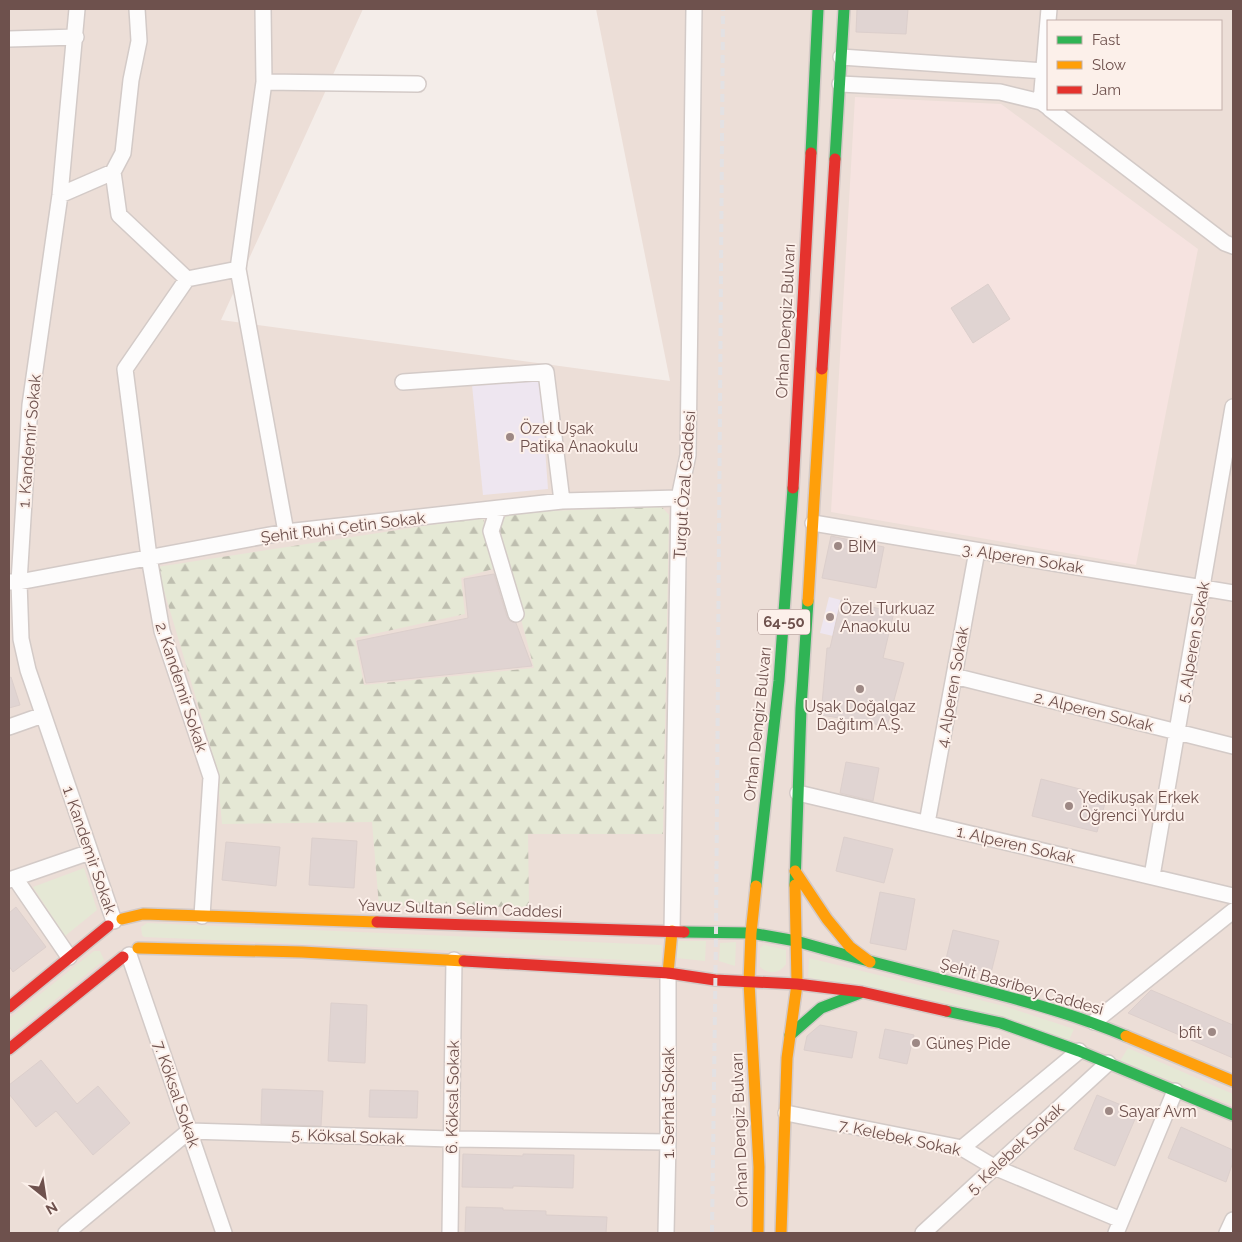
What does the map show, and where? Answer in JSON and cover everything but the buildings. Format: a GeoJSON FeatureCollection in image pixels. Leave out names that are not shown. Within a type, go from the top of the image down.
{"type":"FeatureCollection","features":[{"type":"Feature","properties":{"kind":"main road","name":"Orhan Dengiz Bulvarı"},"geometry":{"type":"LineString","coordinates":[[758,1233],[759,1167],[749,982],[751,933],[779,681],[792,517],[818,9]]}},
{"type":"Feature","properties":{"kind":"main road","name":"64-50"},"geometry":{"type":"LineString","coordinates":[[781,1233],[787,1058],[797,984],[795,871],[801,708],[844,9]]}},
{"type":"Feature","properties":{"kind":"main road"},"geometry":{"type":"LineString","coordinates":[[795,871],[827,919],[850,947],[870,962]]}},
{"type":"Feature","properties":{"kind":"main road","name":"Yavuz Sultan Selim Caddesi"},"geometry":{"type":"LineString","coordinates":[[9,1007],[115,922],[143,914],[751,933],[796,941]]}},
{"type":"Feature","properties":{"kind":"main road"},"geometry":{"type":"LineString","coordinates":[[104,943],[104,937],[115,922],[128,920],[134,945]]}},
{"type":"Feature","properties":{"kind":"main road"},"geometry":{"type":"LineString","coordinates":[[668,973],[672,931]]}},
{"type":"Feature","properties":{"kind":"main road","name":"Şehit Basribey Caddesi"},"geometry":{"type":"LineString","coordinates":[[796,941],[870,962],[1037,1004],[1094,1022],[1119,1038],[1233,1081]]}},
{"type":"Feature","properties":{"kind":"main road"},"geometry":{"type":"LineString","coordinates":[[9,1050],[134,945]]}},
{"type":"Feature","properties":{"kind":"main road"},"geometry":{"type":"LineString","coordinates":[[111,953],[134,945],[302,952],[668,973],[715,980],[797,984],[862,992],[1001,1023],[1083,1044],[1109,1059],[1175,1091],[1233,1115]]}},
{"type":"Feature","properties":{"kind":"main road"},"geometry":{"type":"LineString","coordinates":[[790,1035],[821,1008],[862,992]]}},
{"type":"Feature","properties":{"kind":"main road"},"geometry":{"type":"LineString","coordinates":[[1083,1044],[1094,1022]]}},
{"type":"Feature","properties":{"kind":"street","name":"1. Kandemir Sokak"},"geometry":{"type":"LineString","coordinates":[[77,9],[76,37],[60,194],[30,405],[14,582],[21,639],[28,670],[115,922]]}},
{"type":"Feature","properties":{"kind":"street"},"geometry":{"type":"LineString","coordinates":[[137,9],[139,41],[123,153],[113,172],[118,215],[187,279],[238,269]]}},
{"type":"Feature","properties":{"kind":"street"},"geometry":{"type":"LineString","coordinates":[[264,9],[264,82],[238,269],[286,532]]}},
{"type":"Feature","properties":{"kind":"street","name":"Turgut Özal Caddesi"},"geometry":{"type":"LineString","coordinates":[[672,931],[679,498],[688,455],[694,9]]}},
{"type":"Feature","properties":{"kind":"street"},"geometry":{"type":"LineString","coordinates":[[840,84],[1000,92],[1047,106],[1044,71],[1047,34]]}},
{"type":"Feature","properties":{"kind":"street"},"geometry":{"type":"LineString","coordinates":[[9,39],[76,37]]}},
{"type":"Feature","properties":{"kind":"street"},"geometry":{"type":"LineString","coordinates":[[841,57],[1044,71]]}},
{"type":"Feature","properties":{"kind":"street"},"geometry":{"type":"LineString","coordinates":[[264,82],[418,84]]}},
{"type":"Feature","properties":{"kind":"street"},"geometry":{"type":"LineString","coordinates":[[1052,110],[1225,243],[1233,246]]}},
{"type":"Feature","properties":{"kind":"street"},"geometry":{"type":"LineString","coordinates":[[60,194],[113,172]]}},
{"type":"Feature","properties":{"kind":"street","name":"2. Kandemir Sokak"},"geometry":{"type":"LineString","coordinates":[[187,279],[125,369],[149,557],[162,631],[211,777],[202,916]]}},
{"type":"Feature","properties":{"kind":"street"},"geometry":{"type":"LineString","coordinates":[[403,382],[546,372],[562,501]]}},
{"type":"Feature","properties":{"kind":"street","name":"5. Alperen Sokak"},"geometry":{"type":"LineString","coordinates":[[1152,876],[1202,588],[1229,456],[1233,407]]}},
{"type":"Feature","properties":{"kind":"street","name":"Şehit Ruhi Çetin Sokak"},"geometry":{"type":"LineString","coordinates":[[14,582],[286,532],[562,501],[679,498]]}},
{"type":"Feature","properties":{"kind":"street"},"geometry":{"type":"LineString","coordinates":[[498,509],[491,531],[516,614]]}},
{"type":"Feature","properties":{"kind":"street","name":"3. Alperen Sokak"},"geometry":{"type":"LineString","coordinates":[[813,523],[1233,594]]}},
{"type":"Feature","properties":{"kind":"street","name":"4. Alperen Sokak"},"geometry":{"type":"LineString","coordinates":[[927,823],[977,550]]}},
{"type":"Feature","properties":{"kind":"street","name":"2. Alperen Sokak"},"geometry":{"type":"LineString","coordinates":[[954,676],[1233,746]]}},
{"type":"Feature","properties":{"kind":"street"},"geometry":{"type":"LineString","coordinates":[[9,727],[43,715]]}},
{"type":"Feature","properties":{"kind":"street","name":"1. Alperen Sokak"},"geometry":{"type":"LineString","coordinates":[[798,793],[1233,896]]}},
{"type":"Feature","properties":{"kind":"street"},"geometry":{"type":"LineString","coordinates":[[69,957],[12,879],[90,852]]}},
{"type":"Feature","properties":{"kind":"street"},"geometry":{"type":"LineString","coordinates":[[1094,1022],[1233,911]]}},
{"type":"Feature","properties":{"kind":"street","name":"7. Köksal Sokak"},"geometry":{"type":"LineString","coordinates":[[134,945],[189,1131],[224,1233]]}},
{"type":"Feature","properties":{"kind":"street","name":"6. Köksal Sokak"},"geometry":{"type":"LineString","coordinates":[[450,1233],[454,960]]}},
{"type":"Feature","properties":{"kind":"street","name":"1. Serhat Sokak"},"geometry":{"type":"LineString","coordinates":[[666,1233],[668,973]]}},
{"type":"Feature","properties":{"kind":"street"},"geometry":{"type":"LineString","coordinates":[[962,1148],[1083,1044]]}},
{"type":"Feature","properties":{"kind":"street","name":"5. Kelebek Sokak"},"geometry":{"type":"LineString","coordinates":[[923,1233],[1109,1059]]}},
{"type":"Feature","properties":{"kind":"street"},"geometry":{"type":"LineString","coordinates":[[1118,1227],[1175,1091]]}},
{"type":"Feature","properties":{"kind":"street","name":"7. Kelebek Sokak"},"geometry":{"type":"LineString","coordinates":[[786,1113],[962,1148],[994,1167],[1118,1227]]}},
{"type":"Feature","properties":{"kind":"street"},"geometry":{"type":"LineString","coordinates":[[66,1233],[189,1131]]}},
{"type":"Feature","properties":{"kind":"street","name":"5. Köksal Sokak"},"geometry":{"type":"LineString","coordinates":[[189,1131],[451,1139],[668,1142]]}},
{"type":"Feature","properties":{"kind":"street"},"geometry":{"type":"LineString","coordinates":[[1228,1233],[1233,1220]]}},
{"type":"Feature","properties":{"kind":"shaded area"},"geometry":{"type":"Polygon","coordinates":[[[9,9],[363,9],[221,320],[670,381],[596,9],[1233,9],[1233,1233],[9,1233],[9,9]]]}},
{"type":"Feature","properties":{"kind":"shaded area"},"geometry":{"type":"Polygon","coordinates":[[[855,97],[1001,104],[1198,249],[1136,565],[831,512],[855,97]]]}},
{"type":"Feature","properties":{"kind":"shaded area","name":"Özel Uşak Patika Anaokulu"},"geometry":{"type":"Polygon","coordinates":[[[540,381],[548,489],[483,495],[472,385],[540,381]]]}},
{"type":"Feature","properties":{"kind":"shaded area","name":"Özel Turkuaz Anaokulu"},"geometry":{"type":"Polygon","coordinates":[[[829,597],[841,600],[833,636],[820,633],[829,597]]]}},
{"type":"Feature","properties":{"kind":"green space"},"geometry":{"type":"Polygon","coordinates":[[[661,506],[669,515],[663,834],[528,834],[529,907],[379,906],[372,822],[222,824],[217,769],[157,567],[483,517],[493,569],[461,578],[465,614],[355,638],[364,685],[534,668],[498,533],[507,513],[661,506]]]}},
{"type":"Feature","properties":{"kind":"green space"},"geometry":{"type":"Polygon","coordinates":[[[84,868],[97,910],[65,936],[33,887],[84,868]]]}},
{"type":"Feature","properties":{"kind":"green space"},"geometry":{"type":"Polygon","coordinates":[[[147,923],[662,945],[661,962],[144,937],[141,927],[147,923]]]}},
{"type":"Feature","properties":{"kind":"green space"},"geometry":{"type":"Polygon","coordinates":[[[678,941],[706,941],[705,961],[676,958],[678,941]]]}},
{"type":"Feature","properties":{"kind":"green space"},"geometry":{"type":"Polygon","coordinates":[[[736,942],[735,966],[719,961],[720,943],[736,942]]]}},
{"type":"Feature","properties":{"kind":"green space"},"geometry":{"type":"Polygon","coordinates":[[[764,945],[786,950],[786,964],[780,970],[770,972],[760,967],[760,948],[764,945]]]}},
{"type":"Feature","properties":{"kind":"green space"},"geometry":{"type":"Polygon","coordinates":[[[94,951],[100,951],[104,960],[9,1037],[9,1019],[94,951]]]}},
{"type":"Feature","properties":{"kind":"green space"},"geometry":{"type":"Polygon","coordinates":[[[809,958],[1004,1006],[1074,1029],[1069,1040],[808,977],[809,958]]]}},
{"type":"Feature","properties":{"kind":"green space"},"geometry":{"type":"Polygon","coordinates":[[[1128,1048],[1233,1094],[1233,1105],[1120,1061],[1128,1048]]]}},
{"type":"Feature","properties":{"kind":"railway"},"geometry":{"type":"LineString","coordinates":[[712,1233],[723,9]]}},
{"type":"Feature","properties":{"kind":"traffic: fast"},"geometry":{"type":"LineString","coordinates":[[811,153],[818,9]]}},
{"type":"Feature","properties":{"kind":"traffic: fast"},"geometry":{"type":"LineString","coordinates":[[835,159],[844,9]]}},
{"type":"Feature","properties":{"kind":"traffic: fast"},"geometry":{"type":"LineString","coordinates":[[756,886],[779,681],[793,488]]}},
{"type":"Feature","properties":{"kind":"traffic: fast"},"geometry":{"type":"LineString","coordinates":[[795,885],[801,708],[808,601]]}},
{"type":"Feature","properties":{"kind":"traffic: fast"},"geometry":{"type":"LineString","coordinates":[[684,932],[751,933],[796,941]]}},
{"type":"Feature","properties":{"kind":"traffic: fast"},"geometry":{"type":"LineString","coordinates":[[796,941],[995,993],[1083,1020],[1126,1036]]}},
{"type":"Feature","properties":{"kind":"traffic: fast"},"geometry":{"type":"LineString","coordinates":[[790,1035],[821,1008],[860,993]]}},
{"type":"Feature","properties":{"kind":"traffic: fast"},"geometry":{"type":"LineString","coordinates":[[946,1011],[1001,1023],[1079,1051],[1233,1115]]}},
{"type":"Feature","properties":{"kind":"traffic: slow"},"geometry":{"type":"LineString","coordinates":[[808,601],[822,369]]}},
{"type":"Feature","properties":{"kind":"traffic: slow"},"geometry":{"type":"LineString","coordinates":[[795,871],[827,919],[850,947],[870,962]]}},
{"type":"Feature","properties":{"kind":"traffic: slow"},"geometry":{"type":"LineString","coordinates":[[781,1233],[787,1058],[797,984],[795,885]]}},
{"type":"Feature","properties":{"kind":"traffic: slow"},"geometry":{"type":"LineString","coordinates":[[756,886],[751,933],[749,982],[759,1167],[758,1233]]}},
{"type":"Feature","properties":{"kind":"traffic: slow"},"geometry":{"type":"LineString","coordinates":[[122,919],[143,914],[377,922]]}},
{"type":"Feature","properties":{"kind":"traffic: slow"},"geometry":{"type":"LineString","coordinates":[[668,973],[672,931]]}},
{"type":"Feature","properties":{"kind":"traffic: slow"},"geometry":{"type":"LineString","coordinates":[[138,948],[302,952],[464,961]]}},
{"type":"Feature","properties":{"kind":"traffic: slow"},"geometry":{"type":"LineString","coordinates":[[1126,1036],[1233,1081]]}},
{"type":"Feature","properties":{"kind":"traffic: jam"},"geometry":{"type":"LineString","coordinates":[[793,488],[811,153]]}},
{"type":"Feature","properties":{"kind":"traffic: jam"},"geometry":{"type":"LineString","coordinates":[[822,369],[835,159]]}},
{"type":"Feature","properties":{"kind":"traffic: jam"},"geometry":{"type":"LineString","coordinates":[[377,922],[684,932]]}},
{"type":"Feature","properties":{"kind":"traffic: jam"},"geometry":{"type":"LineString","coordinates":[[9,1007],[108,926]]}},
{"type":"Feature","properties":{"kind":"traffic: jam"},"geometry":{"type":"LineString","coordinates":[[9,1049],[123,957]]}},
{"type":"Feature","properties":{"kind":"traffic: jam"},"geometry":{"type":"LineString","coordinates":[[464,961],[668,973],[715,980],[797,984]]}},
{"type":"Feature","properties":{"kind":"traffic: jam"},"geometry":{"type":"LineString","coordinates":[[797,984],[862,992],[946,1011]]}},
{"type":"Feature","properties":{"kind":"place","name":"Özel Uşak Patika Anaokulu"},"geometry":{"type":"Point","coordinates":[510,437]}},
{"type":"Feature","properties":{"kind":"place","name":"BİM"},"geometry":{"type":"Point","coordinates":[838,546]}},
{"type":"Feature","properties":{"kind":"place","name":"Özel Turkuaz Anaokulu"},"geometry":{"type":"Point","coordinates":[830,617]}},
{"type":"Feature","properties":{"kind":"place","name":"Uşak Doğalgaz Dağıtım A.Ş."},"geometry":{"type":"Point","coordinates":[860,689]}},
{"type":"Feature","properties":{"kind":"place","name":"Yedikuşak Erkek Öğrenci Yurdu"},"geometry":{"type":"Point","coordinates":[1069,806]}},
{"type":"Feature","properties":{"kind":"place","name":"bfit"},"geometry":{"type":"Point","coordinates":[1212,1032]}},
{"type":"Feature","properties":{"kind":"place","name":"Güneş Pide"},"geometry":{"type":"Point","coordinates":[916,1043]}},
{"type":"Feature","properties":{"kind":"place","name":"Sayar Avm"},"geometry":{"type":"Point","coordinates":[1109,1111]}}]}
